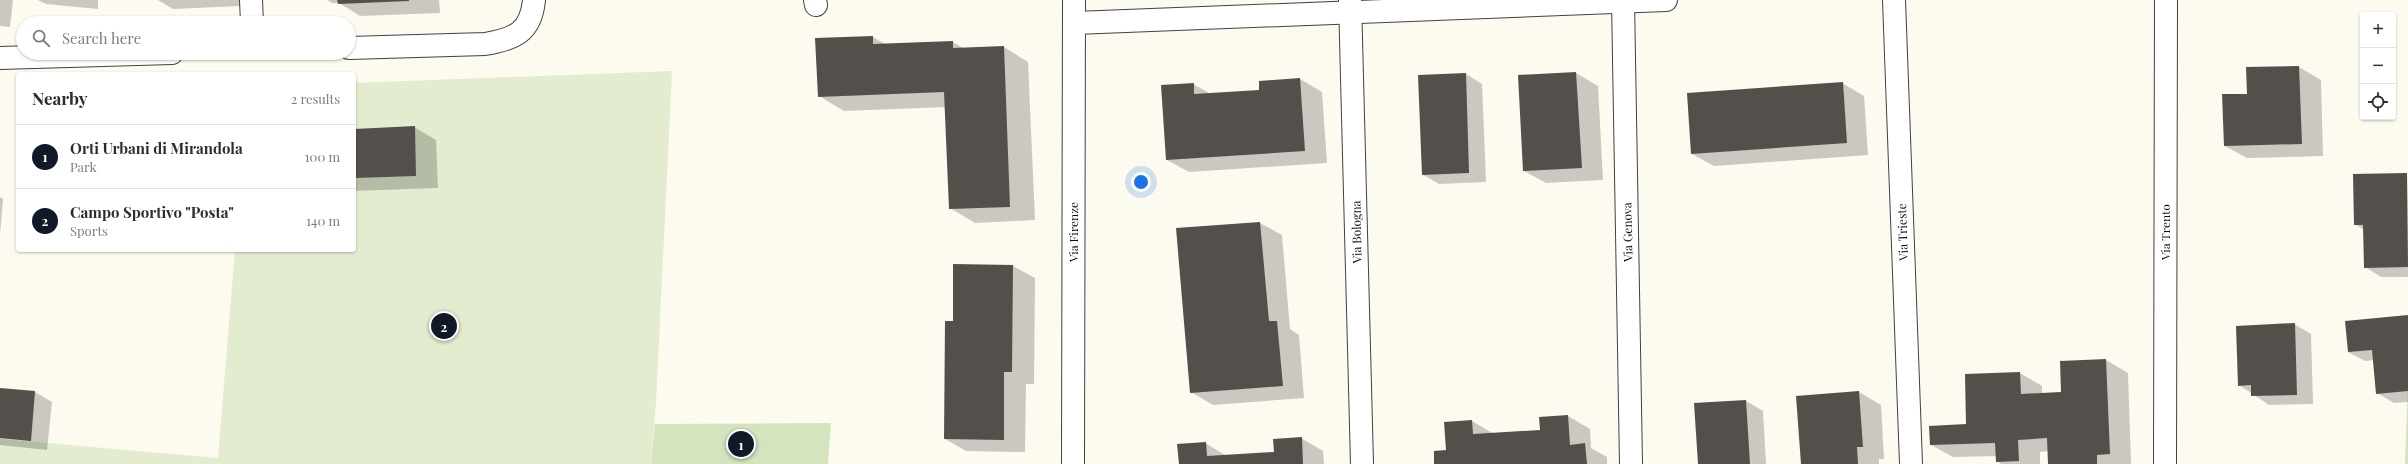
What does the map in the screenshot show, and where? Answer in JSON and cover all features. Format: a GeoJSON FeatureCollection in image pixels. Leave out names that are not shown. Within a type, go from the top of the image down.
{"type":"FeatureCollection","features":[{"type":"Feature","properties":{"kind":"street"},"geometry":{"type":"LineString","coordinates":[[251,0],[252,16]]}},
{"type":"Feature","properties":{"kind":"street"},"geometry":{"type":"LineString","coordinates":[[356,48],[485,44],[502,41],[523,31],[530,20],[534,0]]}},
{"type":"Feature","properties":{"kind":"street","name":"Via Firenze"},"geometry":{"type":"LineString","coordinates":[[1073,464],[1074,0]]}},
{"type":"Feature","properties":{"kind":"street"},"geometry":{"type":"LineString","coordinates":[[1075,23],[1351,6],[1666,0]]}},
{"type":"Feature","properties":{"kind":"street","name":"Via Trieste"},"geometry":{"type":"LineString","coordinates":[[1894,0],[1911,464]]}},
{"type":"Feature","properties":{"kind":"street","name":"Via Trento"},"geometry":{"type":"LineString","coordinates":[[2165,464],[2166,0]]}},
{"type":"Feature","properties":{"kind":"street","name":"Via Genova"},"geometry":{"type":"LineString","coordinates":[[1623,1],[1631,464]]}},
{"type":"Feature","properties":{"kind":"street","name":"Via Bologna"},"geometry":{"type":"LineString","coordinates":[[1351,6],[1362,464]]}},
{"type":"Feature","properties":{"kind":"street"},"geometry":{"type":"LineString","coordinates":[[0,58],[16,58]]}},
{"type":"Feature","properties":{"kind":"green space"},"geometry":{"type":"Polygon","coordinates":[[[672,71],[656,402],[651,464],[0,464],[0,439],[218,458],[235,252],[356,252],[356,83],[672,71]]]}},
{"type":"Feature","properties":{"kind":"green space"},"geometry":{"type":"Polygon","coordinates":[[[2408,383],[2408,464],[2405,464],[2408,383]]]}},
{"type":"Feature","properties":{"kind":"green space"},"geometry":{"type":"Polygon","coordinates":[[[831,423],[828,464],[651,464],[655,424],[831,423]]]}},
{"type":"Feature","properties":{"kind":"building"},"geometry":{"type":"Polygon","coordinates":[[[337,0],[409,0],[409,1],[338,4],[337,0]]]}},
{"type":"Feature","properties":{"kind":"building"},"geometry":{"type":"Polygon","coordinates":[[[873,36],[873,44],[953,41],[953,48],[1004,46],[1010,207],[949,209],[944,92],[818,97],[815,38],[873,36]]]}},
{"type":"Feature","properties":{"kind":"building"},"geometry":{"type":"Polygon","coordinates":[[[2299,66],[2302,144],[2224,146],[2222,94],[2247,94],[2246,67],[2299,66]]]}},
{"type":"Feature","properties":{"kind":"building"},"geometry":{"type":"Polygon","coordinates":[[[1576,72],[1582,168],[1523,171],[1518,75],[1576,72]]]}},
{"type":"Feature","properties":{"kind":"building"},"geometry":{"type":"Polygon","coordinates":[[[1466,73],[1469,173],[1422,175],[1418,75],[1466,73]]]}},
{"type":"Feature","properties":{"kind":"building"},"geometry":{"type":"Polygon","coordinates":[[[1300,78],[1305,151],[1166,160],[1161,85],[1194,83],[1194,94],[1259,90],[1259,81],[1300,78]]]}},
{"type":"Feature","properties":{"kind":"building"},"geometry":{"type":"Polygon","coordinates":[[[1843,82],[1847,143],[1691,154],[1687,93],[1843,82]]]}},
{"type":"Feature","properties":{"kind":"building"},"geometry":{"type":"Polygon","coordinates":[[[415,126],[416,176],[356,178],[356,129],[415,126]]]}},
{"type":"Feature","properties":{"kind":"building"},"geometry":{"type":"Polygon","coordinates":[[[2407,173],[2408,267],[2364,268],[2363,225],[2354,225],[2353,174],[2407,173]]]}},
{"type":"Feature","properties":{"kind":"building"},"geometry":{"type":"Polygon","coordinates":[[[1260,222],[1269,321],[1277,321],[1283,386],[1190,393],[1176,228],[1260,222]]]}},
{"type":"Feature","properties":{"kind":"building"},"geometry":{"type":"Polygon","coordinates":[[[953,264],[1013,265],[1012,372],[1004,372],[1004,440],[944,439],[945,321],[953,321],[953,264]]]}},
{"type":"Feature","properties":{"kind":"building"},"geometry":{"type":"Polygon","coordinates":[[[2408,315],[2408,391],[2376,394],[2372,350],[2348,352],[2345,321],[2408,315]]]}},
{"type":"Feature","properties":{"kind":"building"},"geometry":{"type":"Polygon","coordinates":[[[2295,323],[2297,395],[2251,396],[2251,385],[2238,386],[2236,326],[2295,323]]]}},
{"type":"Feature","properties":{"kind":"building"},"geometry":{"type":"Polygon","coordinates":[[[2106,359],[2110,454],[2097,455],[2097,464],[2048,464],[2047,438],[2018,440],[2019,461],[1996,462],[1995,443],[1930,445],[1929,426],[1966,424],[1965,374],[2020,372],[2021,394],[2061,392],[2060,361],[2106,359]]]}},
{"type":"Feature","properties":{"kind":"building"},"geometry":{"type":"Polygon","coordinates":[[[0,388],[35,391],[31,441],[0,438],[0,388]]]}},
{"type":"Feature","properties":{"kind":"building"},"geometry":{"type":"Polygon","coordinates":[[[1859,391],[1863,447],[1857,447],[1858,464],[1801,464],[1796,396],[1859,391]]]}},
{"type":"Feature","properties":{"kind":"building"},"geometry":{"type":"Polygon","coordinates":[[[1746,400],[1750,464],[1698,464],[1694,403],[1746,400]]]}},
{"type":"Feature","properties":{"kind":"building"},"geometry":{"type":"Polygon","coordinates":[[[1568,415],[1570,445],[1585,443],[1587,464],[1434,464],[1434,451],[1446,450],[1444,422],[1472,420],[1473,434],[1540,430],[1539,417],[1568,415]]]}},
{"type":"Feature","properties":{"kind":"building"},"geometry":{"type":"Polygon","coordinates":[[[1302,437],[1303,464],[1179,464],[1177,444],[1206,442],[1207,456],[1274,452],[1273,439],[1302,437]]]}},
{"type":"Feature","properties":{"kind":"place","name":"Campo Sportivo \"Posta\""},"geometry":{"type":"Point","coordinates":[444,326]}},
{"type":"Feature","properties":{"kind":"place","name":"Orti Urbani di Mirandola"},"geometry":{"type":"Point","coordinates":[741,444]}}]}
